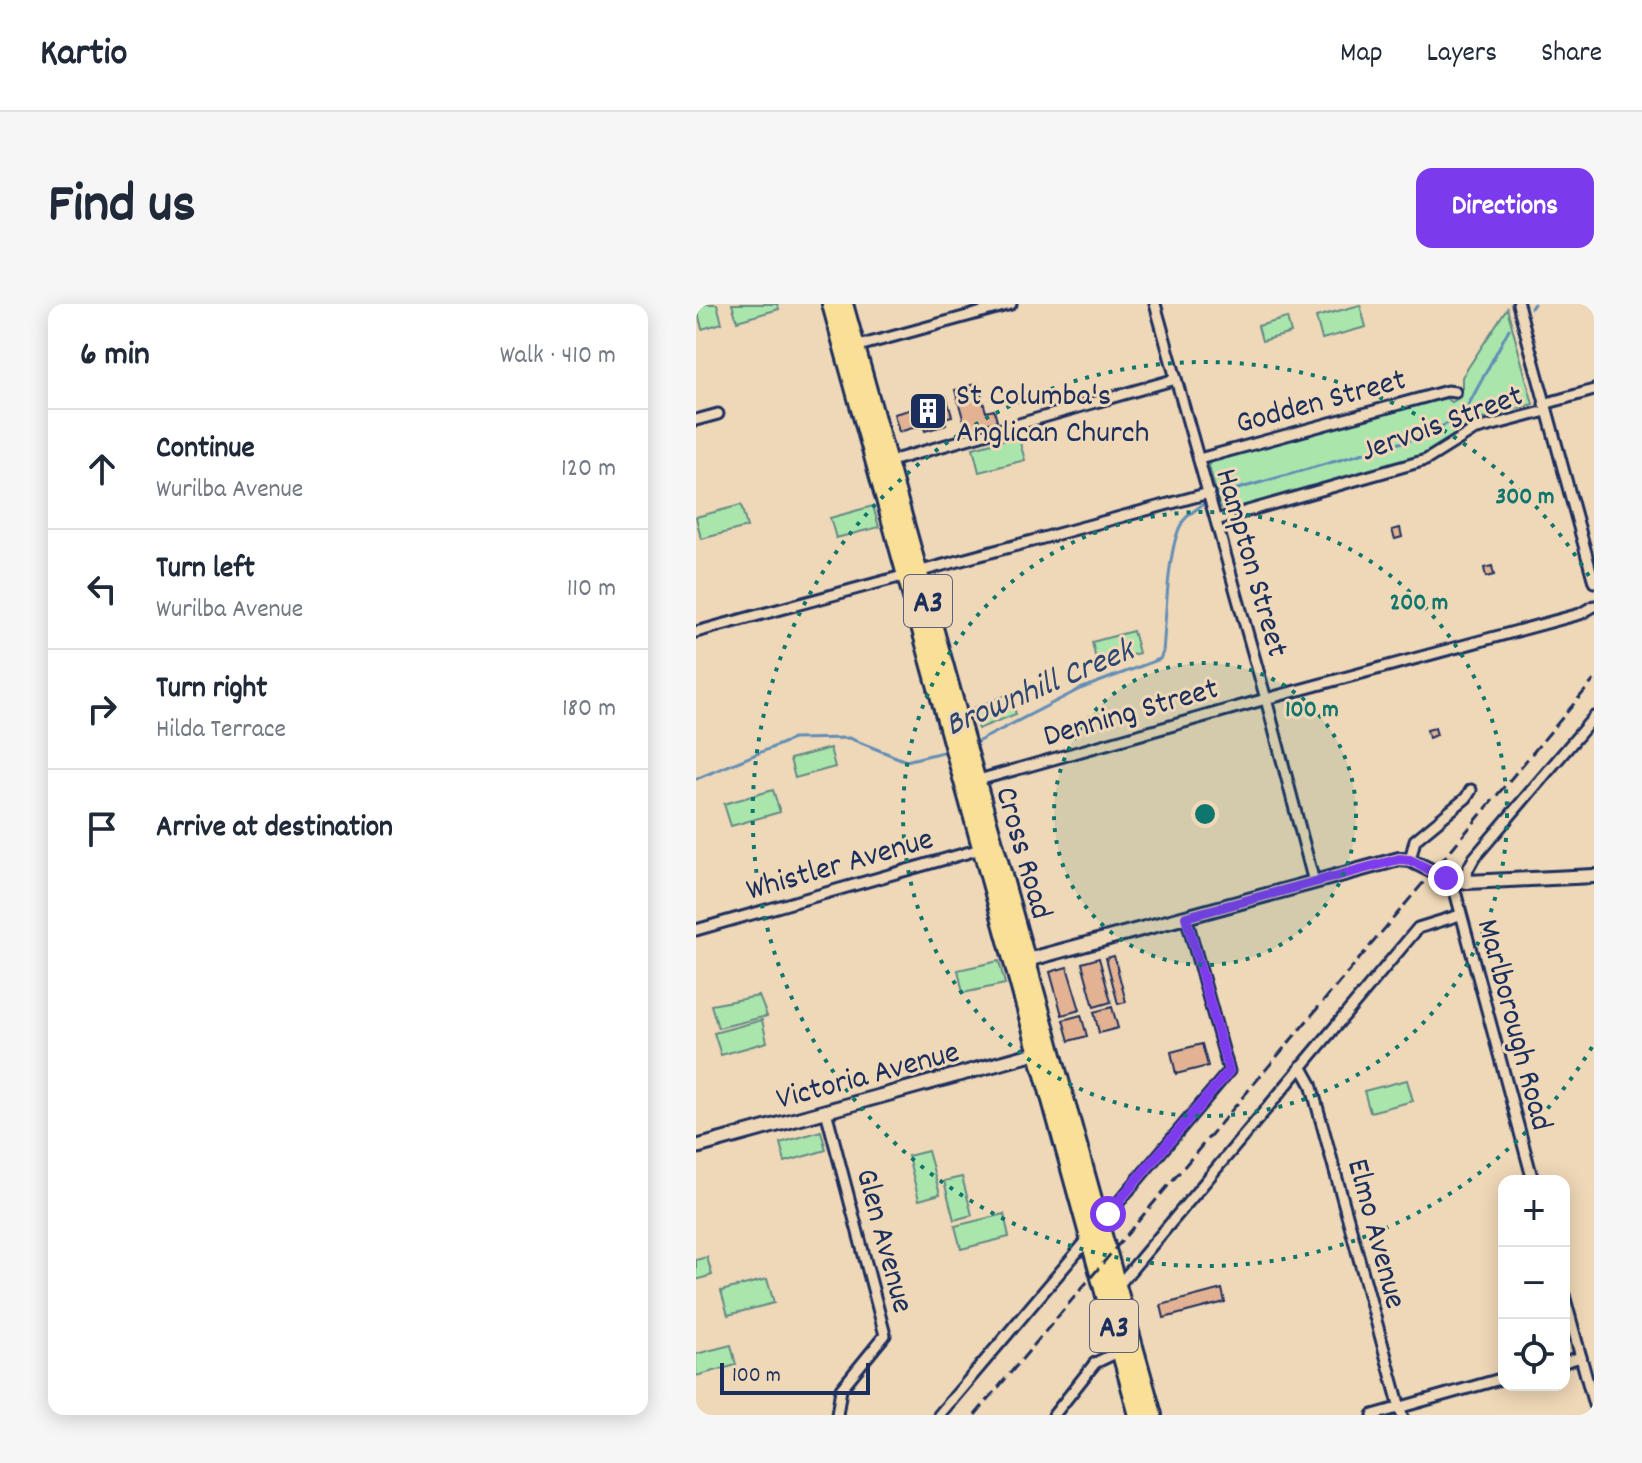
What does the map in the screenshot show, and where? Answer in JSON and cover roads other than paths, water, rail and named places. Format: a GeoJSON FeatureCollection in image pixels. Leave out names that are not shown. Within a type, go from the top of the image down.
{"type":"FeatureCollection","features":[{"type":"Feature","properties":{"kind":"highway","name":"Cross Road"},"geometry":{"type":"LineString","coordinates":[[831,304],[850,349],[989,847],[1044,1051],[1089,1238],[1138,1415]]}},
{"type":"Feature","properties":{"kind":"highway","name":"Cross Road"},"geometry":{"type":"LineString","coordinates":[[844,304],[850,349]]}},
{"type":"Feature","properties":{"kind":"highway","name":"Cross Road"},"geometry":{"type":"LineString","coordinates":[[1044,1051],[1098,1218],[1153,1415]]}},
{"type":"Feature","properties":{"kind":"street"},"geometry":{"type":"LineString","coordinates":[[850,349],[1011,304]]}},
{"type":"Feature","properties":{"kind":"street","name":"Hampton Street"},"geometry":{"type":"LineString","coordinates":[[1155,304],[1314,882]]}},
{"type":"Feature","properties":{"kind":"street"},"geometry":{"type":"LineString","coordinates":[[1518,304],[1594,582]]}},
{"type":"Feature","properties":{"kind":"street"},"geometry":{"type":"LineString","coordinates":[[883,464],[1176,379]]}},
{"type":"Feature","properties":{"kind":"street","name":"Jervois Street"},"geometry":{"type":"LineString","coordinates":[[1216,520],[1426,460],[1474,430],[1594,390]]}},
{"type":"Feature","properties":{"kind":"street","name":"Godden Street"},"geometry":{"type":"LineString","coordinates":[[1199,459],[1447,391],[1455,392]]}},
{"type":"Feature","properties":{"kind":"street"},"geometry":{"type":"LineString","coordinates":[[696,420],[718,414]]}},
{"type":"Feature","properties":{"kind":"street"},"geometry":{"type":"LineString","coordinates":[[696,632],[1210,498]]}},
{"type":"Feature","properties":{"kind":"street","name":"Denning Street"},"geometry":{"type":"LineString","coordinates":[[970,783],[1592,608]]}},
{"type":"Feature","properties":{"kind":"street"},"geometry":{"type":"LineString","coordinates":[[1468,882],[1467,871],[1474,858],[1594,717]]}},
{"type":"Feature","properties":{"kind":"street"},"geometry":{"type":"LineString","coordinates":[[1410,860],[1415,840],[1466,798],[1471,790]]}},
{"type":"Feature","properties":{"kind":"street","name":"Whistler Avenue"},"geometry":{"type":"LineString","coordinates":[[696,930],[989,847]]}},
{"type":"Feature","properties":{"kind":"street"},"geometry":{"type":"LineString","coordinates":[[1020,962],[1390,861],[1410,860],[1452,880],[1468,882],[1594,876]]}},
{"type":"Feature","properties":{"kind":"street","name":"Marlborough Road"},"geometry":{"type":"LineString","coordinates":[[1452,880],[1531,1175]]}},
{"type":"Feature","properties":{"kind":"street"},"geometry":{"type":"LineString","coordinates":[[1117,1287],[1418,928],[1460,915]]}},
{"type":"Feature","properties":{"kind":"street"},"geometry":{"type":"LineString","coordinates":[[1098,1218],[1112,1210],[1229,1071],[1186,917]]}},
{"type":"Feature","properties":{"kind":"street","name":"Victoria Avenue"},"geometry":{"type":"LineString","coordinates":[[696,1147],[1044,1051]]}},
{"type":"Feature","properties":{"kind":"street","name":"Elmo Avenue"},"geometry":{"type":"LineString","coordinates":[[1301,1066],[1311,1084],[1401,1411]]}},
{"type":"Feature","properties":{"kind":"street","name":"Glen Avenue"},"geometry":{"type":"LineString","coordinates":[[826,1111],[885,1335],[841,1389],[837,1415]]}},
{"type":"Feature","properties":{"kind":"street"},"geometry":{"type":"LineString","coordinates":[[939,1415],[1089,1238]]}},
{"type":"Feature","properties":{"kind":"street"},"geometry":{"type":"LineString","coordinates":[[1570,1317],[1593,1400]]}},
{"type":"Feature","properties":{"kind":"street"},"geometry":{"type":"LineString","coordinates":[[1054,1415],[1095,1363],[1120,1351]]}},
{"type":"Feature","properties":{"kind":"street"},"geometry":{"type":"LineString","coordinates":[[1570,1360],[1581,1357]]}},
{"type":"Feature","properties":{"kind":"street"},"geometry":{"type":"LineString","coordinates":[[1373,1415],[1401,1411],[1498,1380]]}},
{"type":"Feature","properties":{"kind":"waterway","name":"Brownhill Creek"},"geometry":{"type":"LineString","coordinates":[[1531,308],[1534,304]]}},
{"type":"Feature","properties":{"kind":"waterway","name":"Brownhill Creek"},"geometry":{"type":"LineString","coordinates":[[973,744],[1080,689],[1160,659],[1174,545],[1178,530],[1192,512],[1220,494],[1424,436],[1463,415],[1509,329]]}},
{"type":"Feature","properties":{"kind":"waterway","name":"Brownhill Creek"},"geometry":{"type":"LineString","coordinates":[[696,779],[793,739],[849,738],[906,761],[947,751]]}},
{"type":"Feature","properties":{"kind":"railway"},"geometry":{"type":"LineString","coordinates":[[975,1415],[1594,680]]}},
{"type":"Feature","properties":{"kind":"place","name":"St Columba's Anglican Church"},"geometry":{"type":"Point","coordinates":[928,411]}}]}
